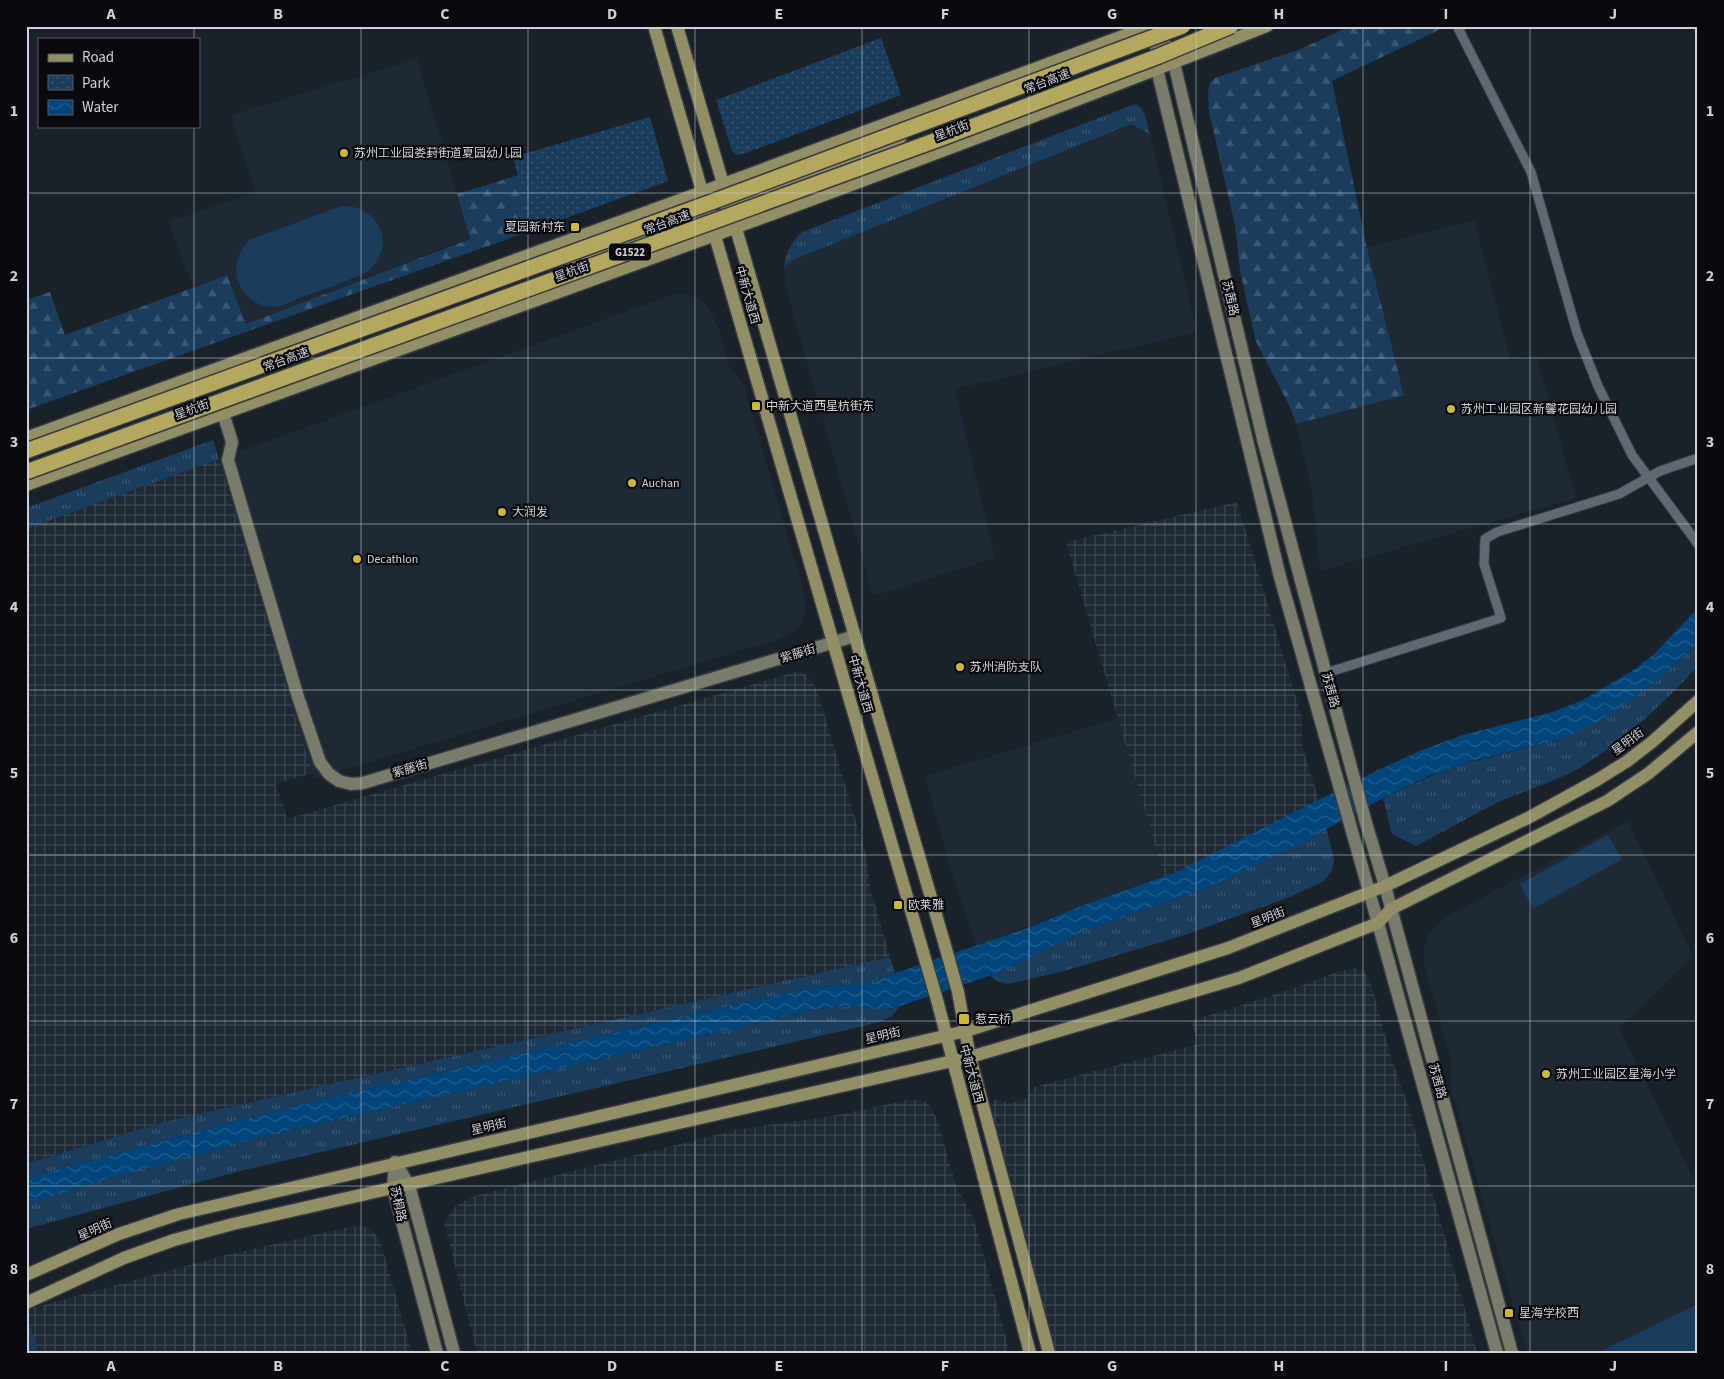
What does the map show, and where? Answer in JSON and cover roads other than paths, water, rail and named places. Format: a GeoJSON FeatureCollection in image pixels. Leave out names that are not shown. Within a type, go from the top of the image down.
{"type":"FeatureCollection","features":[{"type":"Feature","properties":{"kind":"highway","name":"常台高速"},"geometry":{"type":"LineString","coordinates":[[26,451],[717,200],[1183,26]]}},
{"type":"Feature","properties":{"kind":"highway","name":"常台高速"},"geometry":{"type":"LineString","coordinates":[[26,472],[942,138],[1159,56],[1231,26]]}},
{"type":"Feature","properties":{"kind":"main road","name":"中新大道西"},"geometry":{"type":"LineString","coordinates":[[654,26],[947,1035],[1030,1353]]}},
{"type":"Feature","properties":{"kind":"main road","name":"中新大道西"},"geometry":{"type":"LineString","coordinates":[[677,26],[944,942],[958,992],[970,1057],[1049,1353]]}},
{"type":"Feature","properties":{"kind":"main road"},"geometry":{"type":"LineString","coordinates":[[26,438],[702,192],[1150,26]]}},
{"type":"Feature","properties":{"kind":"main road","name":"苏茜路"},"geometry":{"type":"LineString","coordinates":[[1156,26],[1174,63],[1264,443],[1351,770],[1385,886],[1512,1353]]}},
{"type":"Feature","properties":{"kind":"main road","name":"苏茜路"},"geometry":{"type":"LineString","coordinates":[[1156,26],[1157,69],[1277,567],[1497,1353]]}},
{"type":"Feature","properties":{"kind":"main road","name":"星杭街"},"geometry":{"type":"LineString","coordinates":[[26,485],[736,227],[1174,63],[1267,26]]}},
{"type":"Feature","properties":{"kind":"main road"},"geometry":{"type":"LineString","coordinates":[[715,234],[729,204],[897,143],[912,114]]}},
{"type":"Feature","properties":{"kind":"main road"},"geometry":{"type":"LineString","coordinates":[[550,294],[578,260],[708,212],[723,184]]}},
{"type":"Feature","properties":{"kind":"main road","name":"紫藤街"},"geometry":{"type":"LineString","coordinates":[[223,413],[232,442],[228,460],[298,696],[320,762],[329,774],[339,781],[351,784],[363,783],[855,636]]}},
{"type":"Feature","properties":{"kind":"main road","name":"星明街"},"geometry":{"type":"LineString","coordinates":[[26,1275],[119,1234],[179,1214],[395,1162],[966,1031],[1228,948],[1369,893],[1528,818],[1598,780],[1652,742],[1698,701]]}},
{"type":"Feature","properties":{"kind":"main road"},"geometry":{"type":"LineString","coordinates":[[26,1302],[124,1258],[174,1240],[233,1224],[970,1057],[1239,978],[1378,923],[1391,909],[1607,801],[1649,773],[1698,732]]}},
{"type":"Feature","properties":{"kind":"main road","name":"苏桐路"},"geometry":{"type":"LineString","coordinates":[[395,1162],[409,1184],[454,1353]]}},
{"type":"Feature","properties":{"kind":"main road","name":"苏桐路"},"geometry":{"type":"LineString","coordinates":[[395,1162],[392,1188],[437,1353]]}},
{"type":"Feature","properties":{"kind":"street"},"geometry":{"type":"LineString","coordinates":[[1462,26],[1458,28],[1531,172],[1577,333],[1598,386],[1632,455],[1698,544]]}},
{"type":"Feature","properties":{"kind":"street"},"geometry":{"type":"LineString","coordinates":[[1326,673],[1501,618],[1484,564],[1486,539],[1497,532],[1619,494],[1648,477],[1698,458]]}},
{"type":"Feature","properties":{"kind":"water"},"geometry":{"type":"Polygon","coordinates":[[[1698,608],[1698,643],[1659,679],[1606,717],[1583,729],[1562,739],[1472,761],[1429,776],[1383,798],[1316,835],[1207,888],[1086,930],[998,973],[887,1009],[852,1006],[818,1009],[253,1139],[104,1180],[26,1204],[26,1178],[307,1103],[810,988],[871,983],[1025,929],[1084,905],[1174,873],[1374,772],[1422,750],[1463,735],[1552,712],[1581,701],[1632,671],[1653,655],[1698,608]]]}},
{"type":"Feature","properties":{"kind":"place","name":"苏州工业园娄葑街道夏园幼儿园"},"geometry":{"type":"Point","coordinates":[344,153]}},
{"type":"Feature","properties":{"kind":"place","name":"夏园新村东"},"geometry":{"type":"Point","coordinates":[575,227]}},
{"type":"Feature","properties":{"kind":"place","name":"中新大道西星杭街东"},"geometry":{"type":"Point","coordinates":[756,406]}},
{"type":"Feature","properties":{"kind":"place","name":"苏州工业园区新馨花园幼儿园"},"geometry":{"type":"Point","coordinates":[1451,409]}},
{"type":"Feature","properties":{"kind":"place","name":"Auchan"},"geometry":{"type":"Point","coordinates":[632,483]}},
{"type":"Feature","properties":{"kind":"place","name":"大润发"},"geometry":{"type":"Point","coordinates":[502,512]}},
{"type":"Feature","properties":{"kind":"place","name":"Decathlon"},"geometry":{"type":"Point","coordinates":[357,559]}},
{"type":"Feature","properties":{"kind":"place","name":"苏州消防支队"},"geometry":{"type":"Point","coordinates":[960,667]}},
{"type":"Feature","properties":{"kind":"place","name":"欧莱雅"},"geometry":{"type":"Point","coordinates":[898,905]}},
{"type":"Feature","properties":{"kind":"place","name":"惹云桥"},"geometry":{"type":"Point","coordinates":[964,1019]}},
{"type":"Feature","properties":{"kind":"place","name":"苏州工业园区星海小学"},"geometry":{"type":"Point","coordinates":[1546,1074]}},
{"type":"Feature","properties":{"kind":"place","name":"星海学校西"},"geometry":{"type":"Point","coordinates":[1509,1313]}}]}
